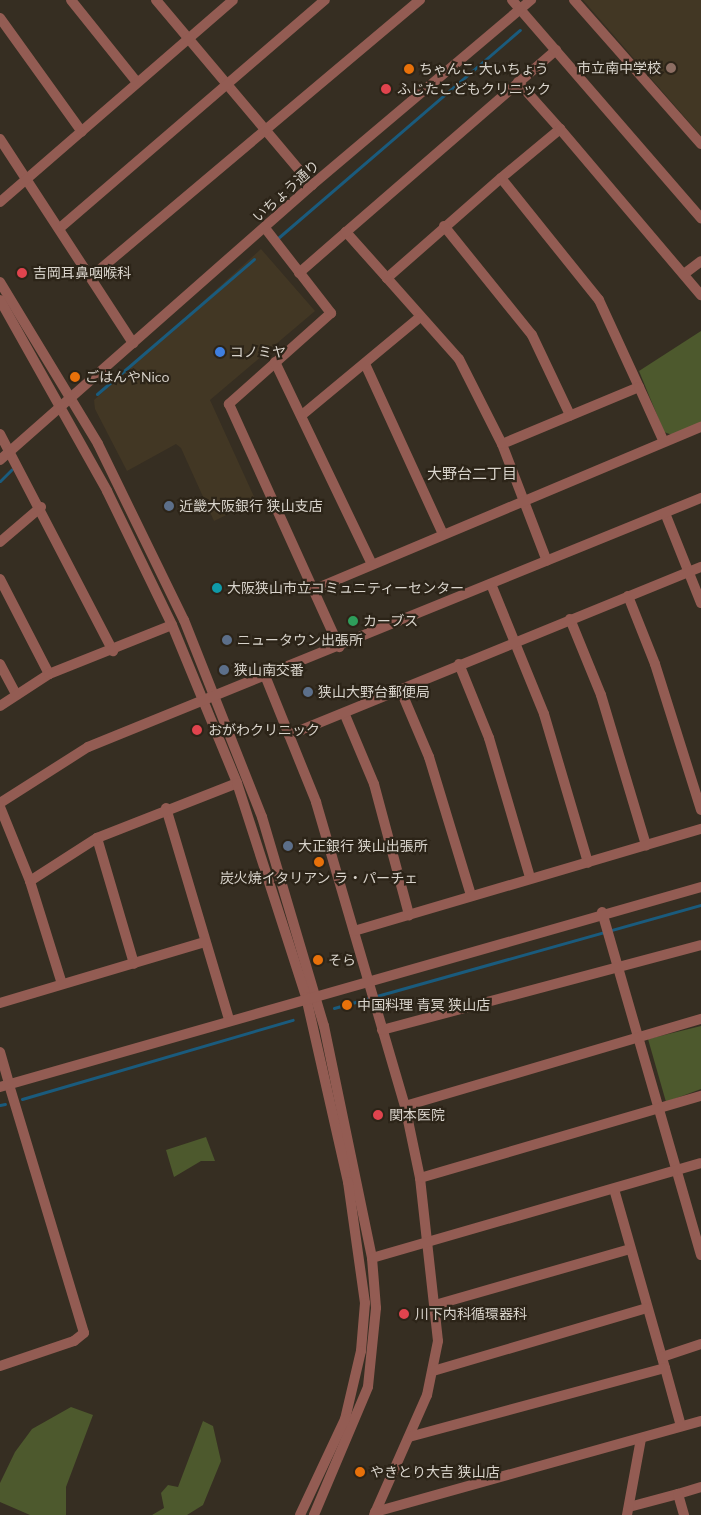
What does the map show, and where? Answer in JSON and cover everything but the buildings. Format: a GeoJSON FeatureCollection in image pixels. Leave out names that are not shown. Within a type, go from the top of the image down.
{"type":"FeatureCollection","features":[{"type":"Feature","properties":{"kind":"street"},"geometry":{"type":"LineString","coordinates":[[71,0],[136,81]]}},
{"type":"Feature","properties":{"kind":"street"},"geometry":{"type":"LineString","coordinates":[[156,0],[312,184]]}},
{"type":"Feature","properties":{"kind":"street"},"geometry":{"type":"LineString","coordinates":[[0,202],[82,132],[136,81],[189,39],[233,0]]}},
{"type":"Feature","properties":{"kind":"street"},"geometry":{"type":"LineString","coordinates":[[61,227],[229,86],[325,0]]}},
{"type":"Feature","properties":{"kind":"street"},"geometry":{"type":"LineString","coordinates":[[92,276],[269,131],[420,0]]}},
{"type":"Feature","properties":{"kind":"street"},"geometry":{"type":"LineString","coordinates":[[512,0],[701,218]]}},
{"type":"Feature","properties":{"kind":"street","name":"いちょう通り"},"geometry":{"type":"LineString","coordinates":[[0,460],[265,228],[312,184],[531,0]]}},
{"type":"Feature","properties":{"kind":"street"},"geometry":{"type":"LineString","coordinates":[[574,0],[701,144]]}},
{"type":"Feature","properties":{"kind":"street"},"geometry":{"type":"LineString","coordinates":[[0,18],[82,132]]}},
{"type":"Feature","properties":{"kind":"street"},"geometry":{"type":"LineString","coordinates":[[299,272],[556,50]]}},
{"type":"Feature","properties":{"kind":"street"},"geometry":{"type":"LineString","coordinates":[[518,82],[701,295]]}},
{"type":"Feature","properties":{"kind":"street"},"geometry":{"type":"LineString","coordinates":[[387,278],[444,226],[560,129]]}},
{"type":"Feature","properties":{"kind":"street"},"geometry":{"type":"LineString","coordinates":[[0,138],[29,177],[133,343]]}},
{"type":"Feature","properties":{"kind":"street"},"geometry":{"type":"LineString","coordinates":[[501,178],[599,300],[664,442]]}},
{"type":"Feature","properties":{"kind":"street"},"geometry":{"type":"LineString","coordinates":[[444,226],[532,335],[570,415]]}},
{"type":"Feature","properties":{"kind":"street"},"geometry":{"type":"LineString","coordinates":[[265,228],[331,313],[229,404],[315,589],[339,647]]}},
{"type":"Feature","properties":{"kind":"street"},"geometry":{"type":"LineString","coordinates":[[346,232],[419,318],[459,359],[502,444],[548,561]]}},
{"type":"Feature","properties":{"kind":"street"},"geometry":{"type":"LineString","coordinates":[[684,274],[701,261]]}},
{"type":"Feature","properties":{"kind":"street"},"geometry":{"type":"LineString","coordinates":[[0,282],[72,398],[160,569],[262,817],[311,996],[372,1258],[376,1308],[368,1387],[314,1515]]}},
{"type":"Feature","properties":{"kind":"street"},"geometry":{"type":"LineString","coordinates":[[0,300],[62,407],[172,625],[237,783],[311,996],[348,1182],[365,1303],[361,1351],[345,1419],[300,1515]]}},
{"type":"Feature","properties":{"kind":"street"},"geometry":{"type":"LineString","coordinates":[[302,415],[366,366],[419,318]]}},
{"type":"Feature","properties":{"kind":"street"},"geometry":{"type":"LineString","coordinates":[[275,362],[371,562]]}},
{"type":"Feature","properties":{"kind":"street"},"geometry":{"type":"LineString","coordinates":[[366,366],[443,534]]}},
{"type":"Feature","properties":{"kind":"street"},"geometry":{"type":"LineString","coordinates":[[502,444],[639,387]]}},
{"type":"Feature","properties":{"kind":"street"},"geometry":{"type":"LineString","coordinates":[[315,589],[371,562],[524,503],[701,427]]}},
{"type":"Feature","properties":{"kind":"street"},"geometry":{"type":"LineString","coordinates":[[0,434],[42,507],[113,651]]}},
{"type":"Feature","properties":{"kind":"street"},"geometry":{"type":"LineString","coordinates":[[0,803],[88,747],[215,699],[701,498]]}},
{"type":"Feature","properties":{"kind":"street"},"geometry":{"type":"LineString","coordinates":[[0,542],[42,507]]}},
{"type":"Feature","properties":{"kind":"street"},"geometry":{"type":"LineString","coordinates":[[666,513],[701,602]]}},
{"type":"Feature","properties":{"kind":"street"},"geometry":{"type":"LineString","coordinates":[[289,735],[345,715],[459,664],[701,567]]}},
{"type":"Feature","properties":{"kind":"street"},"geometry":{"type":"LineString","coordinates":[[0,580],[48,674]]}},
{"type":"Feature","properties":{"kind":"street"},"geometry":{"type":"LineString","coordinates":[[491,584],[544,714],[588,863]]}},
{"type":"Feature","properties":{"kind":"street"},"geometry":{"type":"LineString","coordinates":[[628,596],[655,664],[701,810]]}},
{"type":"Feature","properties":{"kind":"street"},"geometry":{"type":"LineString","coordinates":[[570,619],[601,695],[646,846]]}},
{"type":"Feature","properties":{"kind":"street"},"geometry":{"type":"LineString","coordinates":[[0,706],[48,674],[113,651],[172,625]]}},
{"type":"Feature","properties":{"kind":"street"},"geometry":{"type":"LineString","coordinates":[[0,664],[16,694]]}},
{"type":"Feature","properties":{"kind":"street"},"geometry":{"type":"LineString","coordinates":[[459,664],[489,738],[530,877]]}},
{"type":"Feature","properties":{"kind":"street"},"geometry":{"type":"LineString","coordinates":[[266,678],[316,802],[354,931],[366,981],[405,1106],[420,1178],[426,1244],[436,1305],[438,1341],[432,1371],[409,1436],[374,1513]]}},
{"type":"Feature","properties":{"kind":"street"},"geometry":{"type":"LineString","coordinates":[[401,691],[429,757],[471,895]]}},
{"type":"Feature","properties":{"kind":"street"},"geometry":{"type":"LineString","coordinates":[[345,715],[374,784],[409,914]]}},
{"type":"Feature","properties":{"kind":"street"},"geometry":{"type":"LineString","coordinates":[[30,881],[97,838],[166,808],[237,783]]}},
{"type":"Feature","properties":{"kind":"street"},"geometry":{"type":"LineString","coordinates":[[0,807],[30,881],[62,984]]}},
{"type":"Feature","properties":{"kind":"street"},"geometry":{"type":"LineString","coordinates":[[166,808],[229,1020]]}},
{"type":"Feature","properties":{"kind":"street"},"geometry":{"type":"LineString","coordinates":[[354,931],[530,877],[588,863],[701,829]]}},
{"type":"Feature","properties":{"kind":"street"},"geometry":{"type":"LineString","coordinates":[[97,838],[134,964]]}},
{"type":"Feature","properties":{"kind":"street"},"geometry":{"type":"LineString","coordinates":[[5,1086],[602,912],[701,887]]}},
{"type":"Feature","properties":{"kind":"street"},"geometry":{"type":"LineString","coordinates":[[602,912],[659,1110],[674,1170],[697,1224],[701,1255]]}},
{"type":"Feature","properties":{"kind":"street"},"geometry":{"type":"LineString","coordinates":[[0,1003],[205,942]]}},
{"type":"Feature","properties":{"kind":"street"},"geometry":{"type":"LineString","coordinates":[[382,1030],[618,964],[701,945]]}},
{"type":"Feature","properties":{"kind":"street"},"geometry":{"type":"LineString","coordinates":[[405,1106],[701,1019]]}},
{"type":"Feature","properties":{"kind":"street"},"geometry":{"type":"LineString","coordinates":[[0,1052],[5,1086],[84,1333],[74,1341],[0,1366]]}},
{"type":"Feature","properties":{"kind":"street"},"geometry":{"type":"LineString","coordinates":[[420,1178],[659,1110],[701,1096]]}},
{"type":"Feature","properties":{"kind":"street"},"geometry":{"type":"LineString","coordinates":[[372,1258],[426,1244],[701,1163]]}},
{"type":"Feature","properties":{"kind":"street"},"geometry":{"type":"LineString","coordinates":[[614,1189],[682,1426]]}},
{"type":"Feature","properties":{"kind":"street"},"geometry":{"type":"LineString","coordinates":[[436,1305],[630,1249]]}},
{"type":"Feature","properties":{"kind":"street"},"geometry":{"type":"LineString","coordinates":[[432,1371],[647,1308]]}},
{"type":"Feature","properties":{"kind":"street"},"geometry":{"type":"LineString","coordinates":[[662,1357],[701,1344]]}},
{"type":"Feature","properties":{"kind":"street"},"geometry":{"type":"LineString","coordinates":[[409,1436],[664,1368]]}},
{"type":"Feature","properties":{"kind":"street"},"geometry":{"type":"LineString","coordinates":[[374,1513],[701,1421]]}},
{"type":"Feature","properties":{"kind":"street"},"geometry":{"type":"LineString","coordinates":[[641,1439],[628,1511],[701,1487]]}},
{"type":"Feature","properties":{"kind":"street"},"geometry":{"type":"LineString","coordinates":[[678,1494],[684,1515]]}},
{"type":"Feature","properties":{"kind":"shaded area","name":"市立南中学校"},"geometry":{"type":"Polygon","coordinates":[[[583,0],[701,0],[701,136],[583,0]]]}},
{"type":"Feature","properties":{"kind":"shaded area"},"geometry":{"type":"Polygon","coordinates":[[[261,249],[315,311],[210,400],[256,501],[214,521],[181,448],[176,444],[127,471],[95,409],[94,400],[261,249]]]}},
{"type":"Feature","properties":{"kind":"green space"},"geometry":{"type":"Polygon","coordinates":[[[701,331],[701,423],[672,435],[664,432],[639,371],[701,331]]]}},
{"type":"Feature","properties":{"kind":"green space"},"geometry":{"type":"Polygon","coordinates":[[[701,1026],[701,1089],[666,1102],[648,1039],[701,1026]]]}},
{"type":"Feature","properties":{"kind":"green space"},"geometry":{"type":"Polygon","coordinates":[[[206,1137],[215,1161],[201,1161],[174,1177],[166,1150],[206,1137]]]}},
{"type":"Feature","properties":{"kind":"green space"},"geometry":{"type":"Polygon","coordinates":[[[71,1407],[93,1415],[66,1487],[66,1515],[30,1515],[0,1502],[0,1483],[15,1452],[32,1429],[71,1407]]]}},
{"type":"Feature","properties":{"kind":"green space"},"geometry":{"type":"Polygon","coordinates":[[[203,1421],[213,1426],[221,1461],[203,1505],[187,1515],[152,1515],[164,1508],[161,1493],[168,1485],[178,1487],[203,1421]]]}},
{"type":"Feature","properties":{"kind":"waterway"},"geometry":{"type":"LineString","coordinates":[[278,238],[520,30]]}},
{"type":"Feature","properties":{"kind":"waterway"},"geometry":{"type":"LineString","coordinates":[[97,394],[254,259]]}},
{"type":"Feature","properties":{"kind":"waterway"},"geometry":{"type":"LineString","coordinates":[[0,481],[11,470]]}},
{"type":"Feature","properties":{"kind":"waterway"},"geometry":{"type":"LineString","coordinates":[[334,1008],[701,905]]}},
{"type":"Feature","properties":{"kind":"waterway"},"geometry":{"type":"LineString","coordinates":[[22,1099],[293,1020]]}},
{"type":"Feature","properties":{"kind":"waterway"},"geometry":{"type":"LineString","coordinates":[[0,1105],[5,1104]]}},
{"type":"Feature","properties":{"kind":"place","name":"市立南中学校"},"geometry":{"type":"Point","coordinates":[671,68]}},
{"type":"Feature","properties":{"kind":"place","name":"ちゃんこ 大いちょう"},"geometry":{"type":"Point","coordinates":[409,69]}},
{"type":"Feature","properties":{"kind":"place","name":"ふじたこどもクリニック"},"geometry":{"type":"Point","coordinates":[386,89]}},
{"type":"Feature","properties":{"kind":"place","name":"吉岡耳鼻咽喉科"},"geometry":{"type":"Point","coordinates":[22,273]}},
{"type":"Feature","properties":{"kind":"place","name":"コノミヤ"},"geometry":{"type":"Point","coordinates":[220,352]}},
{"type":"Feature","properties":{"kind":"place","name":"ごはんやNico"},"geometry":{"type":"Point","coordinates":[75,377]}},
{"type":"Feature","properties":{"kind":"place","name":"近畿大阪銀行 狭山支店"},"geometry":{"type":"Point","coordinates":[169,506]}},
{"type":"Feature","properties":{"kind":"place","name":"大阪狭山市立コミュニティーセンター"},"geometry":{"type":"Point","coordinates":[217,588]}},
{"type":"Feature","properties":{"kind":"place","name":"カーブス"},"geometry":{"type":"Point","coordinates":[353,621]}},
{"type":"Feature","properties":{"kind":"place","name":"ニュータウン出張所"},"geometry":{"type":"Point","coordinates":[227,640]}},
{"type":"Feature","properties":{"kind":"place","name":"狭山南交番"},"geometry":{"type":"Point","coordinates":[224,670]}},
{"type":"Feature","properties":{"kind":"place","name":"狭山大野台郵便局"},"geometry":{"type":"Point","coordinates":[308,692]}},
{"type":"Feature","properties":{"kind":"place","name":"おがわクリニック"},"geometry":{"type":"Point","coordinates":[197,730]}},
{"type":"Feature","properties":{"kind":"place","name":"大正銀行 狭山出張所"},"geometry":{"type":"Point","coordinates":[288,846]}},
{"type":"Feature","properties":{"kind":"place","name":"炭火焼イタリアン ラ・パーチェ"},"geometry":{"type":"Point","coordinates":[319,862]}},
{"type":"Feature","properties":{"kind":"place","name":"そら"},"geometry":{"type":"Point","coordinates":[318,960]}},
{"type":"Feature","properties":{"kind":"place","name":"中国料理 青冥 狭山店"},"geometry":{"type":"Point","coordinates":[347,1005]}},
{"type":"Feature","properties":{"kind":"place","name":"関本医院"},"geometry":{"type":"Point","coordinates":[378,1115]}},
{"type":"Feature","properties":{"kind":"place","name":"川下内科循環器科"},"geometry":{"type":"Point","coordinates":[404,1314]}},
{"type":"Feature","properties":{"kind":"place","name":"やきとり大吉 狭山店"},"geometry":{"type":"Point","coordinates":[360,1472]}},
{"type":"Feature","properties":{"kind":"district","name":"大野台二丁目"},"geometry":{"type":"Point","coordinates":[472,474]}}]}
